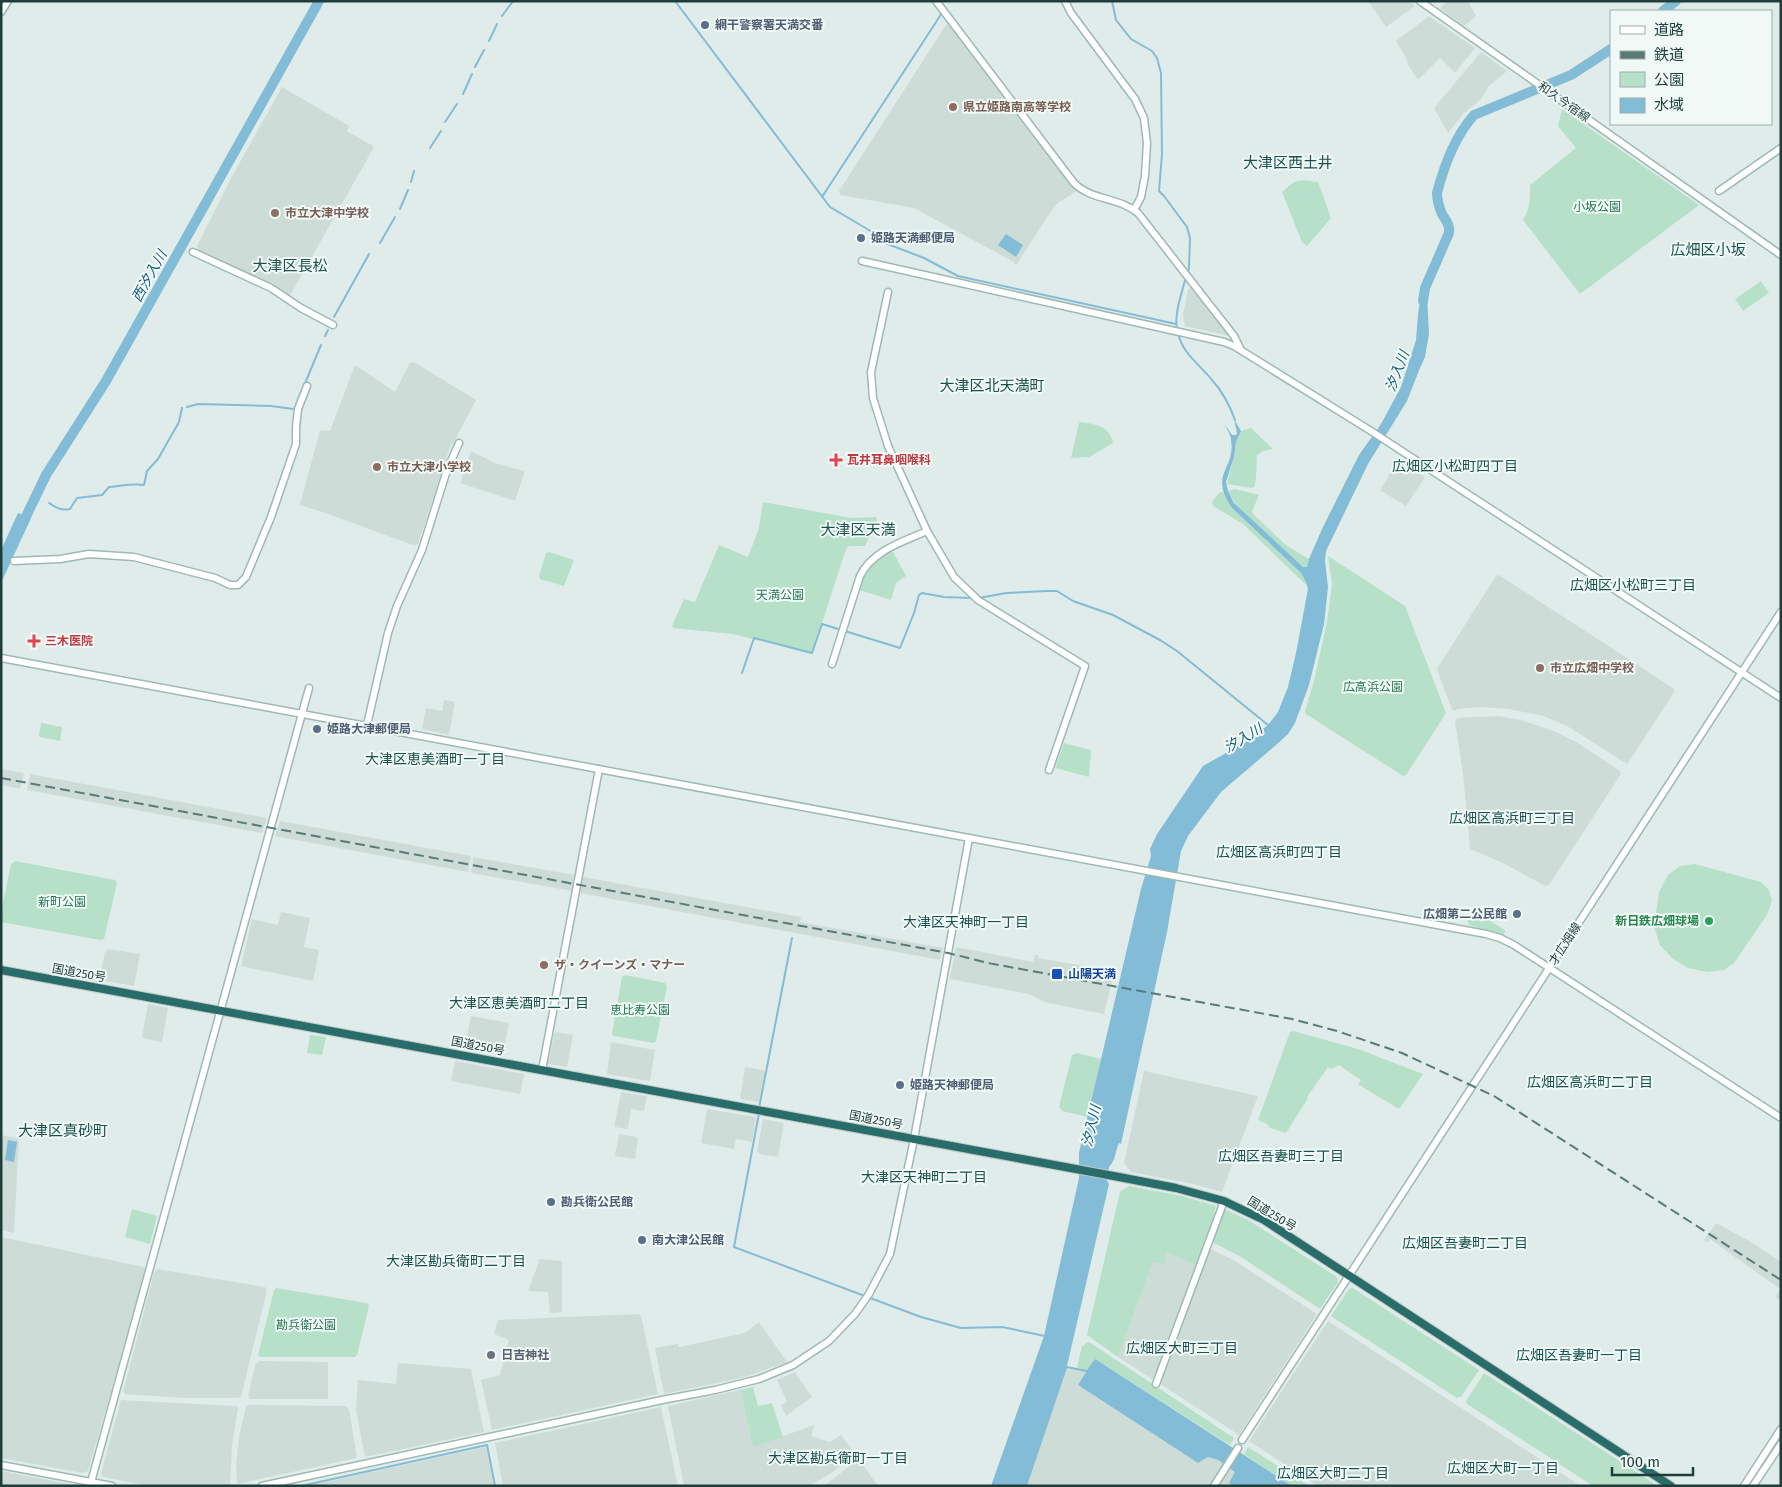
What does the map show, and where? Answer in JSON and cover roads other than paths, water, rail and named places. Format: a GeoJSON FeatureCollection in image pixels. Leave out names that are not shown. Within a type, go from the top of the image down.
{"type":"FeatureCollection","features":[{"type":"Feature","properties":{"kind":"highway","name":"国道250号"},"geometry":{"type":"LineString","coordinates":[[1,970],[221,1009],[1073,1168],[1176,1188],[1224,1200],[1264,1220],[1671,1486]]}},
{"type":"Feature","properties":{"kind":"street"},"geometry":{"type":"LineString","coordinates":[[1,12],[8,1]]}},
{"type":"Feature","properties":{"kind":"street"},"geometry":{"type":"LineString","coordinates":[[936,1],[1074,183],[1091,195],[1127,205],[1143,218],[1234,336],[1241,350]]}},
{"type":"Feature","properties":{"kind":"street"},"geometry":{"type":"LineString","coordinates":[[1065,1],[1071,13],[1135,99],[1144,118],[1146,144],[1145,176],[1141,197],[1134,210]]}},
{"type":"Feature","properties":{"kind":"street","name":"和久今宿線"},"geometry":{"type":"LineString","coordinates":[[1420,1],[1781,256]]}},
{"type":"Feature","properties":{"kind":"street"},"geometry":{"type":"LineString","coordinates":[[1719,191],[1781,148]]}},
{"type":"Feature","properties":{"kind":"street"},"geometry":{"type":"LineString","coordinates":[[193,252],[271,288],[301,308],[333,325]]}},
{"type":"Feature","properties":{"kind":"street"},"geometry":{"type":"LineString","coordinates":[[862,261],[1224,342],[1241,350],[1371,431],[1781,698]]}},
{"type":"Feature","properties":{"kind":"street"},"geometry":{"type":"LineString","coordinates":[[888,292],[871,372],[873,398],[888,446],[927,531],[954,576],[978,600],[1085,666],[1049,770]]}},
{"type":"Feature","properties":{"kind":"street"},"geometry":{"type":"LineString","coordinates":[[14,561],[60,559],[89,554],[126,556],[216,578],[230,585],[238,585],[246,578],[278,499],[296,444],[299,406],[307,386]]}},
{"type":"Feature","properties":{"kind":"street"},"geometry":{"type":"LineString","coordinates":[[367,725],[388,633],[397,606],[422,550],[447,470],[459,443]]}},
{"type":"Feature","properties":{"kind":"street"},"geometry":{"type":"LineString","coordinates":[[832,664],[860,576],[867,563],[877,555],[927,531]]}},
{"type":"Feature","properties":{"kind":"street","name":"才広畑線"},"geometry":{"type":"LineString","coordinates":[[1242,1440],[1781,612]]}},
{"type":"Feature","properties":{"kind":"street"},"geometry":{"type":"LineString","coordinates":[[1,658],[1486,934],[1514,945],[1781,1118]]}},
{"type":"Feature","properties":{"kind":"street"},"geometry":{"type":"LineString","coordinates":[[91,1484],[309,688]]}},
{"type":"Feature","properties":{"kind":"street"},"geometry":{"type":"LineString","coordinates":[[542,1070],[599,769]]}},
{"type":"Feature","properties":{"kind":"street"},"geometry":{"type":"LineString","coordinates":[[262,1486],[759,1379],[793,1364],[829,1341],[855,1314],[869,1294],[890,1254],[914,1139],[969,838]]}},
{"type":"Feature","properties":{"kind":"street"},"geometry":{"type":"LineString","coordinates":[[1156,1384],[1224,1200]]}},
{"type":"Feature","properties":{"kind":"street"},"geometry":{"type":"LineString","coordinates":[[1744,1486],[1781,1429]]}},
{"type":"Feature","properties":{"kind":"street"},"geometry":{"type":"LineString","coordinates":[[1754,1486],[1781,1444]]}},
{"type":"Feature","properties":{"kind":"street"},"geometry":{"type":"LineString","coordinates":[[1214,1486],[1238,1448]]}},
{"type":"Feature","properties":{"kind":"street"},"geometry":{"type":"LineString","coordinates":[[1,1466],[91,1484],[112,1486]]}},
{"type":"Feature","properties":{"kind":"water"},"geometry":{"type":"Polygon","coordinates":[[[1006,234],[1023,245],[1016,257],[998,245],[1006,234]]]}},
{"type":"Feature","properties":{"kind":"water"},"geometry":{"type":"Polygon","coordinates":[[[1435,274],[1427,295],[1429,334],[1425,357],[1407,401],[1368,464],[1326,551],[1325,561],[1328,587],[1324,624],[1309,685],[1295,723],[1288,734],[1221,792],[1188,836],[1181,851],[1167,932],[1121,1144],[1119,1143],[1109,1167],[1107,1180],[1109,1184],[1067,1366],[1087,1370],[1095,1359],[1292,1486],[1232,1486],[1229,1483],[1235,1472],[1218,1460],[1208,1457],[1198,1463],[1078,1385],[1086,1372],[1067,1368],[1027,1486],[991,1486],[1044,1336],[1079,1178],[1079,1153],[1141,889],[1151,856],[1150,849],[1157,834],[1203,766],[1249,740],[1268,725],[1278,712],[1288,687],[1296,653],[1308,589],[1304,577],[1299,571],[1232,508],[1225,496],[1222,479],[1231,450],[1230,436],[1225,425],[1232,435],[1236,435],[1234,419],[1241,431],[1236,442],[1234,457],[1226,482],[1234,503],[1303,567],[1307,567],[1322,529],[1359,455],[1381,424],[1401,387],[1416,340],[1421,295],[1435,274]]]}},
{"type":"Feature","properties":{"kind":"water"},"geometry":{"type":"Polygon","coordinates":[[[18,513],[31,518],[1,583],[1,550],[18,513]]]}},
{"type":"Feature","properties":{"kind":"water"},"geometry":{"type":"Polygon","coordinates":[[[8,1140],[17,1142],[14,1162],[5,1160],[8,1140]]]}},
{"type":"Feature","properties":{"kind":"waterway","name":"西汐入川"},"geometry":{"type":"LineString","coordinates":[[20,529],[46,475],[106,381],[319,1]]}},
{"type":"Feature","properties":{"kind":"waterway"},"geometry":{"type":"LineString","coordinates":[[502,16],[513,1]]}},
{"type":"Feature","properties":{"kind":"waterway"},"geometry":{"type":"LineString","coordinates":[[675,1],[830,207],[879,236],[885,243],[924,258],[958,276],[1176,324]]}},
{"type":"Feature","properties":{"kind":"waterway"},"geometry":{"type":"LineString","coordinates":[[1112,1],[1116,20],[1131,39],[1152,51],[1157,58],[1161,73],[1162,154],[1159,191],[1187,227],[1190,238],[1188,273]]}},
{"type":"Feature","properties":{"kind":"waterway","name":"汐入川"},"geometry":{"type":"LineString","coordinates":[[1664,10],[1676,1]]}},
{"type":"Feature","properties":{"kind":"waterway"},"geometry":{"type":"LineString","coordinates":[[822,197],[940,16],[942,10]]}},
{"type":"Feature","properties":{"kind":"waterway"},"geometry":{"type":"LineString","coordinates":[[489,41],[497,24]]}},
{"type":"Feature","properties":{"kind":"waterway"},"geometry":{"type":"LineString","coordinates":[[475,67],[484,50]]}},
{"type":"Feature","properties":{"kind":"waterway","name":"汐入川"},"geometry":{"type":"LineString","coordinates":[[1423,301],[1425,288],[1449,233],[1448,225],[1439,206],[1437,193],[1451,152],[1467,123],[1474,115],[1571,75],[1610,50]]}},
{"type":"Feature","properties":{"kind":"waterway"},"geometry":{"type":"LineString","coordinates":[[463,94],[472,74]]}},
{"type":"Feature","properties":{"kind":"waterway"},"geometry":{"type":"LineString","coordinates":[[445,122],[457,104]]}},
{"type":"Feature","properties":{"kind":"waterway"},"geometry":{"type":"LineString","coordinates":[[430,148],[441,131]]}},
{"type":"Feature","properties":{"kind":"waterway"},"geometry":{"type":"LineString","coordinates":[[411,182],[414,171]]}},
{"type":"Feature","properties":{"kind":"waterway"},"geometry":{"type":"LineString","coordinates":[[400,209],[408,190]]}},
{"type":"Feature","properties":{"kind":"waterway"},"geometry":{"type":"LineString","coordinates":[[380,243],[395,217]]}},
{"type":"Feature","properties":{"kind":"waterway"},"geometry":{"type":"LineString","coordinates":[[334,317],[369,254]]}},
{"type":"Feature","properties":{"kind":"waterway"},"geometry":{"type":"LineString","coordinates":[[1177,329],[1177,310],[1186,277]]}},
{"type":"Feature","properties":{"kind":"waterway"},"geometry":{"type":"LineString","coordinates":[[325,336],[328,330]]}},
{"type":"Feature","properties":{"kind":"waterway"},"geometry":{"type":"LineString","coordinates":[[1178,333],[1183,347],[1222,394],[1235,420]]}},
{"type":"Feature","properties":{"kind":"waterway"},"geometry":{"type":"LineString","coordinates":[[298,400],[321,345]]}},
{"type":"Feature","properties":{"kind":"waterway"},"geometry":{"type":"LineString","coordinates":[[187,407],[198,404],[271,406],[293,409]]}},
{"type":"Feature","properties":{"kind":"waterway"},"geometry":{"type":"LineString","coordinates":[[49,503],[59,509],[70,509],[77,498],[102,495],[109,487],[131,484],[144,485],[147,471],[158,459],[179,422],[182,408]]}},
{"type":"Feature","properties":{"kind":"waterway"},"geometry":{"type":"LineString","coordinates":[[979,598],[1006,593],[1057,591],[1073,601],[1113,615],[1177,651],[1268,725]]}},
{"type":"Feature","properties":{"kind":"waterway"},"geometry":{"type":"LineString","coordinates":[[742,673],[754,638],[812,653],[822,624],[900,648],[919,595],[922,593],[944,597],[972,598]]}},
{"type":"Feature","properties":{"kind":"waterway"},"geometry":{"type":"LineString","coordinates":[[759,1108],[792,938]]}},
{"type":"Feature","properties":{"kind":"waterway"},"geometry":{"type":"LineString","coordinates":[[759,1113],[734,1247],[921,1317],[961,1328],[1002,1327],[1045,1336]]}},
{"type":"Feature","properties":{"kind":"waterway"},"geometry":{"type":"LineString","coordinates":[[301,1486],[487,1445],[495,1486]]}},
{"type":"Feature","properties":{"kind":"railway"},"geometry":{"type":"LineString","coordinates":[[1,778],[948,953],[988,963],[1292,1019],[1337,1031],[1402,1053],[1494,1096],[1781,1280]]}},
{"type":"Feature","properties":{"kind":"place","name":"網干警察署天満交番"},"geometry":{"type":"Point","coordinates":[705,25]}},
{"type":"Feature","properties":{"kind":"place","name":"県立姫路南高等学校"},"geometry":{"type":"Point","coordinates":[953,107]}},
{"type":"Feature","properties":{"kind":"place","name":"市立大津中学校"},"geometry":{"type":"Point","coordinates":[275,213]}},
{"type":"Feature","properties":{"kind":"place","name":"姫路天満郵便局"},"geometry":{"type":"Point","coordinates":[861,238]}},
{"type":"Feature","properties":{"kind":"place","name":"瓦井耳鼻咽喉科"},"geometry":{"type":"Point","coordinates":[836,460]}},
{"type":"Feature","properties":{"kind":"place","name":"市立大津小学校"},"geometry":{"type":"Point","coordinates":[377,467]}},
{"type":"Feature","properties":{"kind":"place","name":"三木医院"},"geometry":{"type":"Point","coordinates":[34,641]}},
{"type":"Feature","properties":{"kind":"place","name":"市立広畑中学校"},"geometry":{"type":"Point","coordinates":[1540,668]}},
{"type":"Feature","properties":{"kind":"place","name":"姫路大津郵便局"},"geometry":{"type":"Point","coordinates":[317,729]}},
{"type":"Feature","properties":{"kind":"place","name":"広畑第二公民館"},"geometry":{"type":"Point","coordinates":[1517,914]}},
{"type":"Feature","properties":{"kind":"place","name":"新日鉄広畑球場"},"geometry":{"type":"Point","coordinates":[1709,921]}},
{"type":"Feature","properties":{"kind":"place","name":"ザ・クイーンズ・マナー"},"geometry":{"type":"Point","coordinates":[544,965]}},
{"type":"Feature","properties":{"kind":"place","name":"山陽天満"},"geometry":{"type":"Point","coordinates":[1057,974]}},
{"type":"Feature","properties":{"kind":"place","name":"姫路天神郵便局"},"geometry":{"type":"Point","coordinates":[900,1085]}},
{"type":"Feature","properties":{"kind":"place","name":"勘兵衛公民館"},"geometry":{"type":"Point","coordinates":[551,1202]}},
{"type":"Feature","properties":{"kind":"place","name":"南大津公民館"},"geometry":{"type":"Point","coordinates":[642,1240]}},
{"type":"Feature","properties":{"kind":"place","name":"日吉神社"},"geometry":{"type":"Point","coordinates":[491,1355]}},
{"type":"Feature","properties":{"kind":"district","name":"大津区西土井"},"geometry":{"type":"Point","coordinates":[1288,163]}},
{"type":"Feature","properties":{"kind":"district","name":"広畑区小坂"},"geometry":{"type":"Point","coordinates":[1708,250]}},
{"type":"Feature","properties":{"kind":"district","name":"大津区長松"},"geometry":{"type":"Point","coordinates":[290,266]}},
{"type":"Feature","properties":{"kind":"district","name":"大津区北天満町"},"geometry":{"type":"Point","coordinates":[992,386]}},
{"type":"Feature","properties":{"kind":"district","name":"広畑区小松町四丁目"},"geometry":{"type":"Point","coordinates":[1455,466]}},
{"type":"Feature","properties":{"kind":"district","name":"大津区天満"},"geometry":{"type":"Point","coordinates":[858,530]}},
{"type":"Feature","properties":{"kind":"district","name":"広畑区小松町三丁目"},"geometry":{"type":"Point","coordinates":[1633,585]}},
{"type":"Feature","properties":{"kind":"district","name":"大津区恵美酒町一丁目"},"geometry":{"type":"Point","coordinates":[435,759]}},
{"type":"Feature","properties":{"kind":"district","name":"広畑区高浜町三丁目"},"geometry":{"type":"Point","coordinates":[1512,818]}},
{"type":"Feature","properties":{"kind":"district","name":"広畑区高浜町四丁目"},"geometry":{"type":"Point","coordinates":[1279,852]}},
{"type":"Feature","properties":{"kind":"district","name":"大津区天神町一丁目"},"geometry":{"type":"Point","coordinates":[966,922]}},
{"type":"Feature","properties":{"kind":"district","name":"大津区恵美酒町二丁目"},"geometry":{"type":"Point","coordinates":[519,1003]}},
{"type":"Feature","properties":{"kind":"district","name":"広畑区高浜町二丁目"},"geometry":{"type":"Point","coordinates":[1590,1082]}},
{"type":"Feature","properties":{"kind":"district","name":"大津区真砂町"},"geometry":{"type":"Point","coordinates":[63,1131]}},
{"type":"Feature","properties":{"kind":"district","name":"広畑区吾妻町三丁目"},"geometry":{"type":"Point","coordinates":[1281,1156]}},
{"type":"Feature","properties":{"kind":"district","name":"大津区天神町二丁目"},"geometry":{"type":"Point","coordinates":[924,1177]}},
{"type":"Feature","properties":{"kind":"district","name":"広畑区吾妻町二丁目"},"geometry":{"type":"Point","coordinates":[1465,1243]}},
{"type":"Feature","properties":{"kind":"district","name":"大津区勘兵衛町二丁目"},"geometry":{"type":"Point","coordinates":[456,1261]}},
{"type":"Feature","properties":{"kind":"district","name":"広畑区大町三丁目"},"geometry":{"type":"Point","coordinates":[1182,1348]}},
{"type":"Feature","properties":{"kind":"district","name":"広畑区吾妻町一丁目"},"geometry":{"type":"Point","coordinates":[1579,1355]}},
{"type":"Feature","properties":{"kind":"district","name":"大津区勘兵衛町一丁目"},"geometry":{"type":"Point","coordinates":[838,1458]}},
{"type":"Feature","properties":{"kind":"district","name":"広畑区大町一丁目"},"geometry":{"type":"Point","coordinates":[1503,1468]}},
{"type":"Feature","properties":{"kind":"district","name":"広畑区大町二丁目"},"geometry":{"type":"Point","coordinates":[1333,1473]}},
{"type":"Feature","properties":{"kind":"park label","name":"小坂公園"},"geometry":{"type":"Point","coordinates":[1597,207]}},
{"type":"Feature","properties":{"kind":"park label","name":"天満公園"},"geometry":{"type":"Point","coordinates":[780,595]}},
{"type":"Feature","properties":{"kind":"park label","name":"広高浜公園"},"geometry":{"type":"Point","coordinates":[1373,687]}},
{"type":"Feature","properties":{"kind":"park label","name":"新町公園"},"geometry":{"type":"Point","coordinates":[62,902]}},
{"type":"Feature","properties":{"kind":"park label","name":"恵比寿公園"},"geometry":{"type":"Point","coordinates":[640,1010]}},
{"type":"Feature","properties":{"kind":"park label","name":"勘兵衛公園"},"geometry":{"type":"Point","coordinates":[306,1325]}}]}
